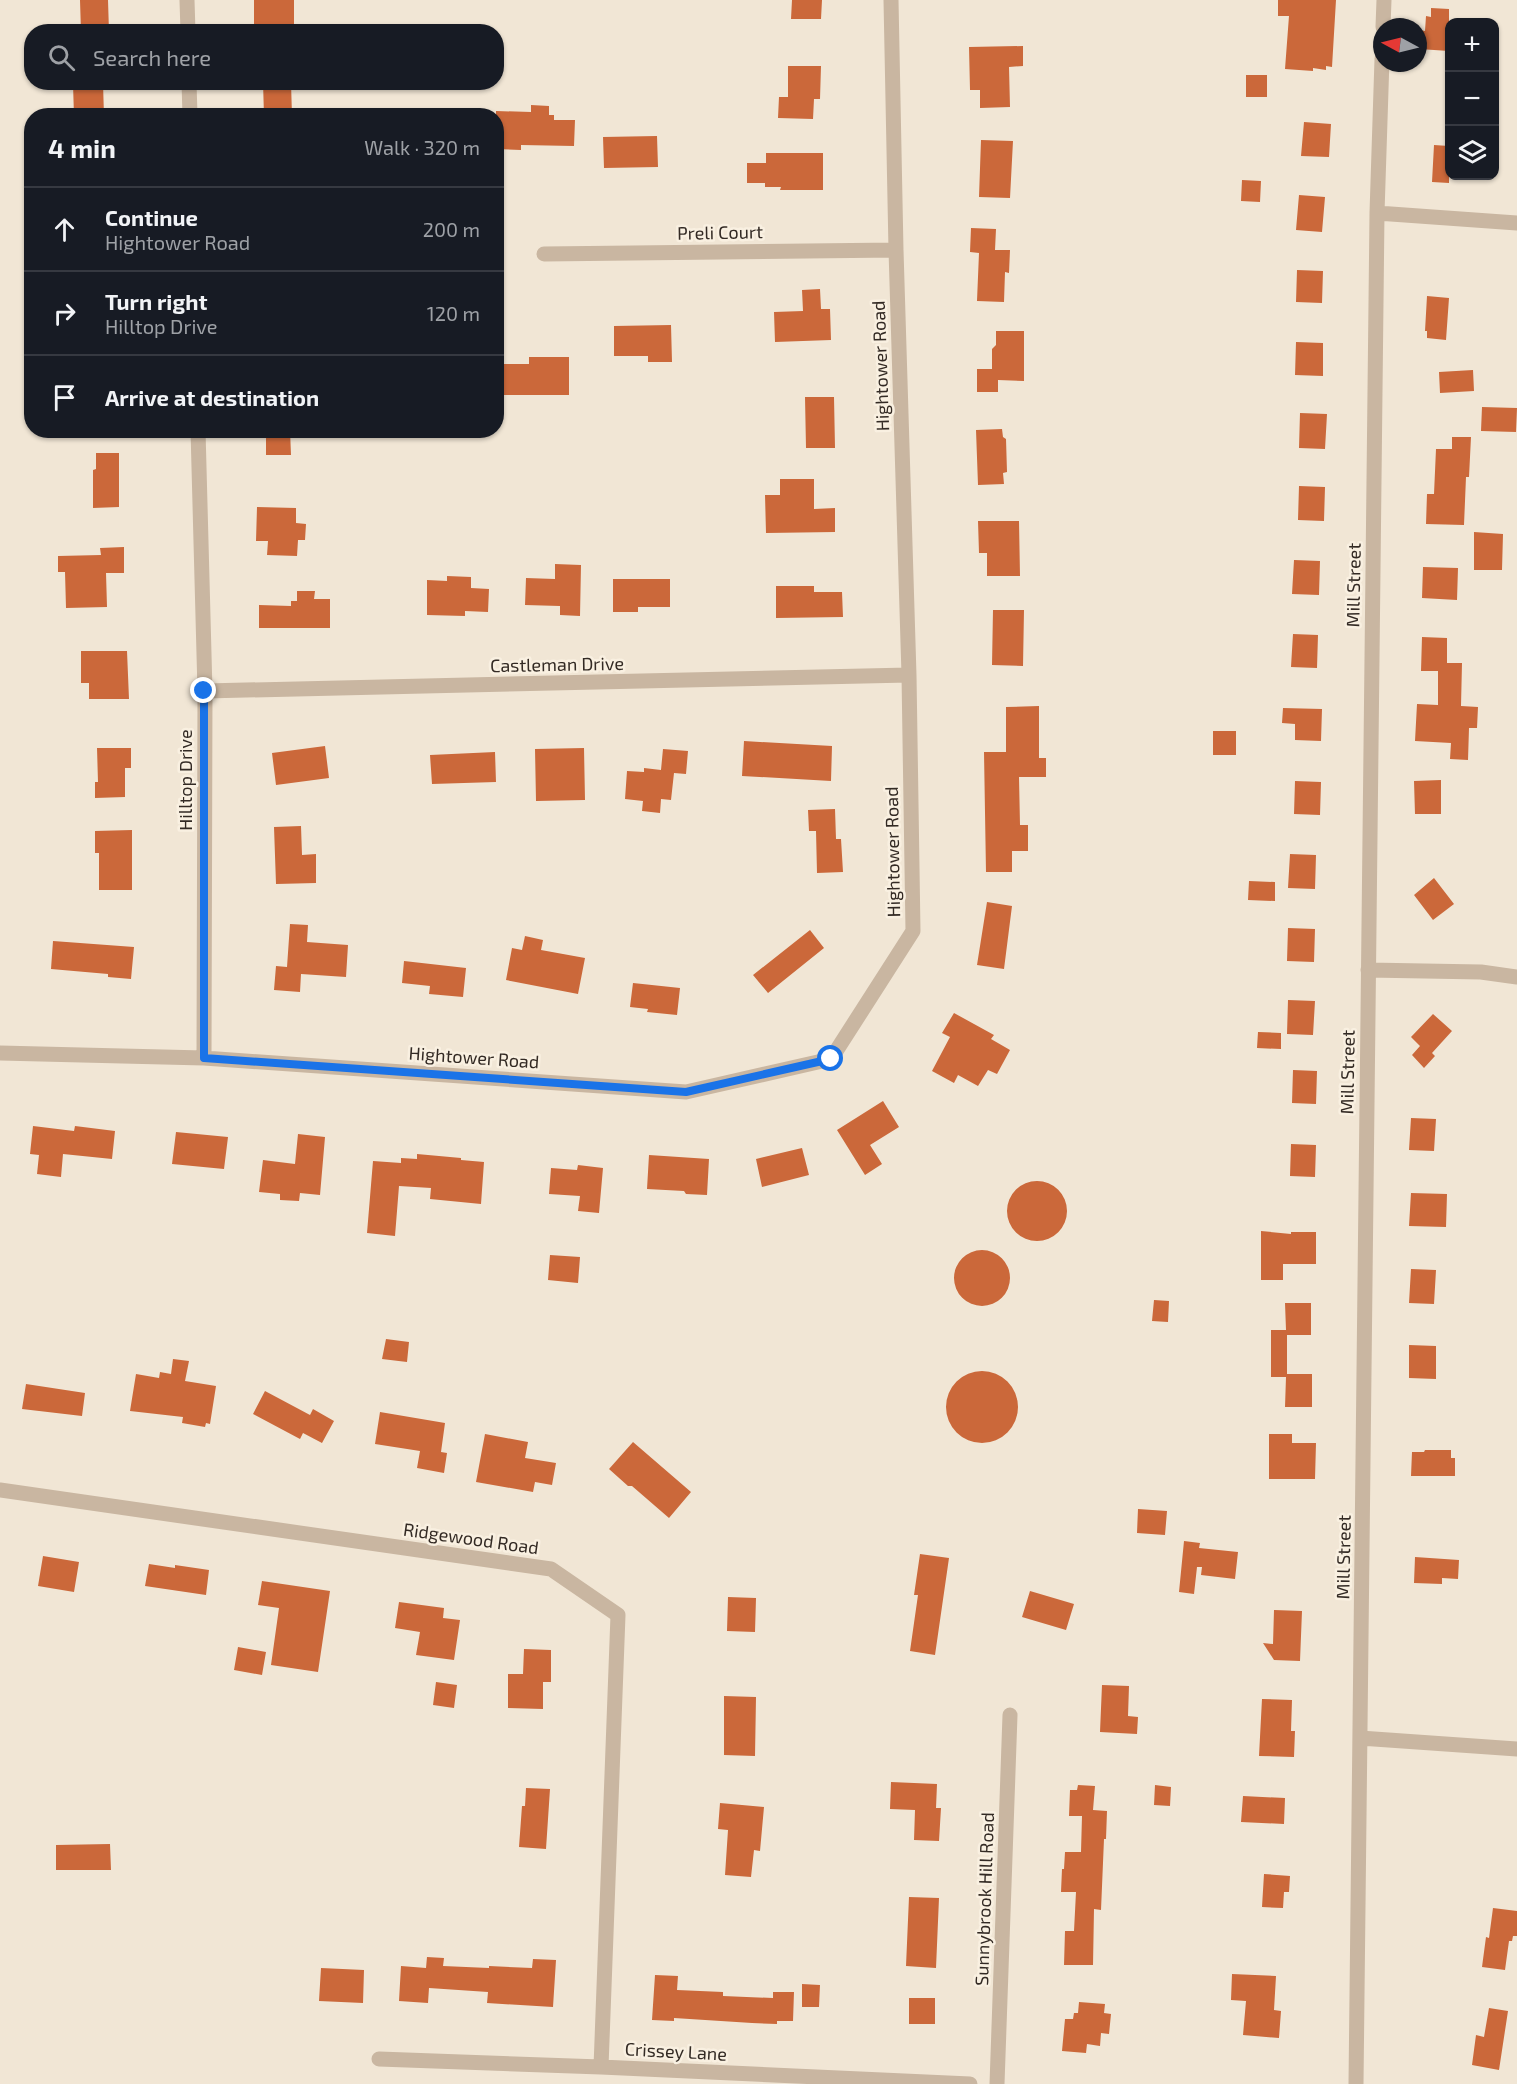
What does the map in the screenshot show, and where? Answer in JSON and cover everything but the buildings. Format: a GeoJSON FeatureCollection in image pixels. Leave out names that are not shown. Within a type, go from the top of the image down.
{"type":"FeatureCollection","features":[{"type":"Feature","properties":{"kind":"street"},"geometry":{"type":"LineString","coordinates":[[187,0],[188,24]]}},
{"type":"Feature","properties":{"kind":"street","name":"Hightower Road"},"geometry":{"type":"LineString","coordinates":[[0,1053],[204,1058],[686,1092],[831,1059],[913,931],[909,675],[891,0]]}},
{"type":"Feature","properties":{"kind":"street"},"geometry":{"type":"LineString","coordinates":[[1383,18],[1384,0]]}},
{"type":"Feature","properties":{"kind":"street","name":"Mill Street"},"geometry":{"type":"LineString","coordinates":[[1356,2084],[1377,213],[1382,72]]}},
{"type":"Feature","properties":{"kind":"street"},"geometry":{"type":"LineString","coordinates":[[189,90],[190,108]]}},
{"type":"Feature","properties":{"kind":"street"},"geometry":{"type":"LineString","coordinates":[[1377,213],[1517,224]]}},
{"type":"Feature","properties":{"kind":"street","name":"Preli Court"},"geometry":{"type":"LineString","coordinates":[[544,254],[896,250]]}},
{"type":"Feature","properties":{"kind":"street","name":"Hilltop Drive"},"geometry":{"type":"LineString","coordinates":[[198,438],[204,691],[204,1058]]}},
{"type":"Feature","properties":{"kind":"street","name":"Castleman Drive"},"geometry":{"type":"LineString","coordinates":[[204,691],[909,675]]}},
{"type":"Feature","properties":{"kind":"street"},"geometry":{"type":"LineString","coordinates":[[1368,970],[1481,972],[1517,977]]}},
{"type":"Feature","properties":{"kind":"street","name":"Ridgewood Road"},"geometry":{"type":"LineString","coordinates":[[0,1490],[551,1569],[618,1615],[601,2067]]}},
{"type":"Feature","properties":{"kind":"street","name":"Sunnybrook Hill Road"},"geometry":{"type":"LineString","coordinates":[[997,2084],[1010,1715]]}},
{"type":"Feature","properties":{"kind":"street"},"geometry":{"type":"LineString","coordinates":[[1360,1738],[1517,1749]]}},
{"type":"Feature","properties":{"kind":"street","name":"Crissey Lane"},"geometry":{"type":"LineString","coordinates":[[379,2059],[970,2084]]}},
{"type":"Feature","properties":{"kind":"route"},"geometry":{"type":"LineString","coordinates":[[204,691],[204,1058],[686,1092],[831,1059]]}}]}
